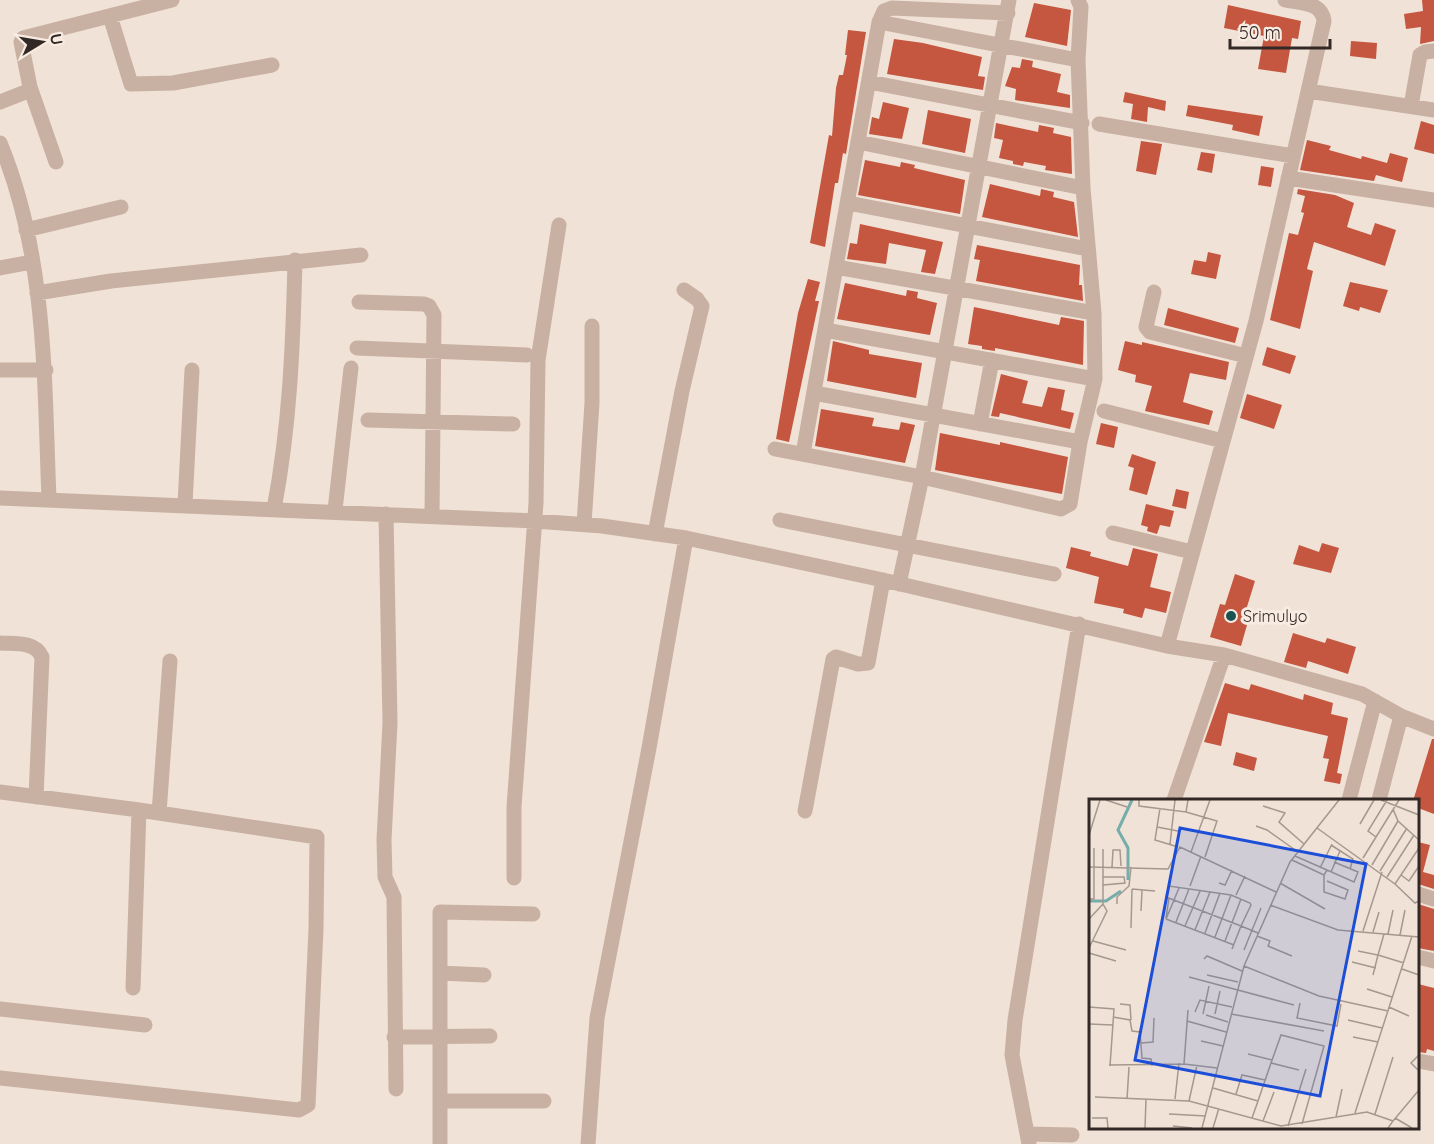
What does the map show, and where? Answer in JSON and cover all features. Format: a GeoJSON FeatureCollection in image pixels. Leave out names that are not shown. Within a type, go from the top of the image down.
{"type":"FeatureCollection","features":[{"type":"Feature","properties":{"kind":"street"},"geometry":{"type":"LineString","coordinates":[[56,162],[30,87],[21,42],[23,38],[172,0]]}},
{"type":"Feature","properties":{"kind":"street"},"geometry":{"type":"LineString","coordinates":[[775,449],[922,477],[1065,508],[1070,504],[1080,442],[1095,379],[1094,313],[1083,188],[1078,60],[1081,7],[1078,0]]}},
{"type":"Feature","properties":{"kind":"street"},"geometry":{"type":"LineString","coordinates":[[1169,638],[1246,356],[1324,21],[1321,4],[1285,0]]}},
{"type":"Feature","properties":{"kind":"street"},"geometry":{"type":"LineString","coordinates":[[803,454],[879,22],[884,11],[892,8],[1008,7],[906,553],[894,581],[868,663],[858,664],[836,657],[833,659],[805,811]]}},
{"type":"Feature","properties":{"kind":"street"},"geometry":{"type":"LineString","coordinates":[[110,16],[131,84],[173,83],[272,65]]}},
{"type":"Feature","properties":{"kind":"street"},"geometry":{"type":"LineString","coordinates":[[879,22],[1078,60]]}},
{"type":"Feature","properties":{"kind":"street"},"geometry":{"type":"LineString","coordinates":[[1411,106],[1420,55],[1434,51]]}},
{"type":"Feature","properties":{"kind":"street"},"geometry":{"type":"LineString","coordinates":[[869,82],[1082,123]]}},
{"type":"Feature","properties":{"kind":"street"},"geometry":{"type":"LineString","coordinates":[[0,102],[28,91],[30,87]]}},
{"type":"Feature","properties":{"kind":"street"},"geometry":{"type":"LineString","coordinates":[[1308,91],[1434,110]]}},
{"type":"Feature","properties":{"kind":"street"},"geometry":{"type":"LineString","coordinates":[[1099,124],[1293,156]]}},
{"type":"Feature","properties":{"kind":"street"},"geometry":{"type":"LineString","coordinates":[[858,142],[1083,188]]}},
{"type":"Feature","properties":{"kind":"street"},"geometry":{"type":"LineString","coordinates":[[0,143],[14,181],[38,292],[46,370],[49,499]]}},
{"type":"Feature","properties":{"kind":"street"},"geometry":{"type":"LineString","coordinates":[[1288,178],[1434,200]]}},
{"type":"Feature","properties":{"kind":"street"},"geometry":{"type":"LineString","coordinates":[[848,203],[1088,249]]}},
{"type":"Feature","properties":{"kind":"street"},"geometry":{"type":"LineString","coordinates":[[26,230],[121,207]]}},
{"type":"Feature","properties":{"kind":"street"},"geometry":{"type":"LineString","coordinates":[[514,878],[514,807],[535,520],[538,360],[559,225]]}},
{"type":"Feature","properties":{"kind":"street"},"geometry":{"type":"LineString","coordinates":[[38,292],[111,280],[221,271],[295,260],[361,255]]}},
{"type":"Feature","properties":{"kind":"street"},"geometry":{"type":"LineString","coordinates":[[274,509],[286,446],[291,388],[295,260]]}},
{"type":"Feature","properties":{"kind":"street"},"geometry":{"type":"LineString","coordinates":[[0,268],[32,262]]}},
{"type":"Feature","properties":{"kind":"street"},"geometry":{"type":"LineString","coordinates":[[836,267],[1094,313]]}},
{"type":"Feature","properties":{"kind":"street"},"geometry":{"type":"LineString","coordinates":[[656,524],[702,306],[698,299],[684,290]]}},
{"type":"Feature","properties":{"kind":"street"},"geometry":{"type":"LineString","coordinates":[[1154,291],[1146,327],[1150,332],[1246,356]]}},
{"type":"Feature","properties":{"kind":"street"},"geometry":{"type":"LineString","coordinates":[[359,302],[429,306],[434,315],[432,516]]}},
{"type":"Feature","properties":{"kind":"street"},"geometry":{"type":"LineString","coordinates":[[584,515],[592,403],[592,326]]}},
{"type":"Feature","properties":{"kind":"street"},"geometry":{"type":"LineString","coordinates":[[825,330],[1095,379]]}},
{"type":"Feature","properties":{"kind":"street"},"geometry":{"type":"LineString","coordinates":[[357,348],[527,355]]}},
{"type":"Feature","properties":{"kind":"street"},"geometry":{"type":"LineString","coordinates":[[980,424],[992,360]]}},
{"type":"Feature","properties":{"kind":"street"},"geometry":{"type":"LineString","coordinates":[[0,369],[46,370]]}},
{"type":"Feature","properties":{"kind":"street"},"geometry":{"type":"LineString","coordinates":[[335,510],[351,369]]}},
{"type":"Feature","properties":{"kind":"street"},"geometry":{"type":"LineString","coordinates":[[185,497],[192,370]]}},
{"type":"Feature","properties":{"kind":"street"},"geometry":{"type":"LineString","coordinates":[[814,393],[1080,442]]}},
{"type":"Feature","properties":{"kind":"street"},"geometry":{"type":"LineString","coordinates":[[1104,411],[1223,441]]}},
{"type":"Feature","properties":{"kind":"street"},"geometry":{"type":"LineString","coordinates":[[368,420],[513,424]]}},
{"type":"Feature","properties":{"kind":"street"},"geometry":{"type":"LineString","coordinates":[[0,498],[185,497],[286,512],[335,510],[387,521],[432,516],[535,520],[584,515],[656,524],[684,546],[894,581],[1079,624],[1169,638],[1362,694],[1401,716],[1432,722]]}},
{"type":"Feature","properties":{"kind":"street"},"geometry":{"type":"LineString","coordinates":[[780,520],[906,553],[1054,574]]}},
{"type":"Feature","properties":{"kind":"street"},"geometry":{"type":"LineString","coordinates":[[387,521],[390,723],[384,840],[385,878],[394,897],[396,1089]]}},
{"type":"Feature","properties":{"kind":"street"},"geometry":{"type":"LineString","coordinates":[[1113,533],[1192,552]]}},
{"type":"Feature","properties":{"kind":"street"},"geometry":{"type":"LineString","coordinates":[[588,1144],[597,1018],[649,748],[684,546]]}},
{"type":"Feature","properties":{"kind":"street"},"geometry":{"type":"LineString","coordinates":[[1072,1135],[1028,1139],[1012,1054],[1015,1020],[1079,624]]}},
{"type":"Feature","properties":{"kind":"street"},"geometry":{"type":"LineString","coordinates":[[0,643],[29,645],[39,650],[42,657],[36,797]]}},
{"type":"Feature","properties":{"kind":"street"},"geometry":{"type":"LineString","coordinates":[[1175,799],[1224,655]]}},
{"type":"Feature","properties":{"kind":"street"},"geometry":{"type":"LineString","coordinates":[[159,813],[170,661]]}},
{"type":"Feature","properties":{"kind":"street"},"geometry":{"type":"LineString","coordinates":[[1350,799],[1375,700]]}},
{"type":"Feature","properties":{"kind":"street"},"geometry":{"type":"LineString","coordinates":[[1380,799],[1401,716]]}},
{"type":"Feature","properties":{"kind":"street"},"geometry":{"type":"LineString","coordinates":[[0,792],[317,837],[316,928],[308,1105],[299,1110],[0,1078]]}},
{"type":"Feature","properties":{"kind":"street"},"geometry":{"type":"LineString","coordinates":[[133,988],[139,810]]}},
{"type":"Feature","properties":{"kind":"street"},"geometry":{"type":"LineString","coordinates":[[1419,894],[1434,899]]}},
{"type":"Feature","properties":{"kind":"street"},"geometry":{"type":"LineString","coordinates":[[440,1144],[440,912],[533,914]]}},
{"type":"Feature","properties":{"kind":"street"},"geometry":{"type":"LineString","coordinates":[[1419,957],[1434,961]]}},
{"type":"Feature","properties":{"kind":"street"},"geometry":{"type":"LineString","coordinates":[[440,973],[484,975]]}},
{"type":"Feature","properties":{"kind":"street"},"geometry":{"type":"LineString","coordinates":[[0,1009],[145,1025]]}},
{"type":"Feature","properties":{"kind":"street"},"geometry":{"type":"LineString","coordinates":[[394,1037],[490,1036]]}},
{"type":"Feature","properties":{"kind":"street"},"geometry":{"type":"LineString","coordinates":[[1419,1060],[1434,1064]]}},
{"type":"Feature","properties":{"kind":"street"},"geometry":{"type":"LineString","coordinates":[[440,1101],[544,1101]]}},
{"type":"Feature","properties":{"kind":"building"},"geometry":{"type":"Polygon","coordinates":[[[1422,0],[1434,0],[1434,41],[1420,44],[1421,27],[1406,29],[1404,14],[1423,11],[1422,0]]]}},
{"type":"Feature","properties":{"kind":"building"},"geometry":{"type":"Polygon","coordinates":[[[1034,3],[1071,10],[1067,46],[1025,37],[1034,3]]]}},
{"type":"Feature","properties":{"kind":"building"},"geometry":{"type":"Polygon","coordinates":[[[1228,5],[1301,21],[1298,39],[1292,38],[1286,73],[1258,69],[1264,36],[1224,28],[1228,5]]]}},
{"type":"Feature","properties":{"kind":"building"},"geometry":{"type":"Polygon","coordinates":[[[848,30],[866,32],[846,154],[843,153],[838,183],[835,183],[825,247],[810,243],[829,135],[832,136],[836,88],[839,75],[843,75],[847,55],[845,55],[848,30]]]}},
{"type":"Feature","properties":{"kind":"building"},"geometry":{"type":"Polygon","coordinates":[[[894,39],[923,43],[982,57],[978,76],[985,77],[983,90],[887,74],[894,39]]]}},
{"type":"Feature","properties":{"kind":"building"},"geometry":{"type":"Polygon","coordinates":[[[1351,41],[1377,43],[1376,59],[1350,56],[1351,41]]]}},
{"type":"Feature","properties":{"kind":"building"},"geometry":{"type":"Polygon","coordinates":[[[1022,59],[1033,61],[1032,67],[1061,74],[1057,92],[1070,95],[1070,108],[1015,100],[1016,89],[1005,86],[1012,67],[1020,68],[1022,59]]]}},
{"type":"Feature","properties":{"kind":"building"},"geometry":{"type":"Polygon","coordinates":[[[1125,92],[1166,101],[1165,111],[1148,107],[1147,122],[1131,119],[1133,104],[1123,102],[1125,92]]]}},
{"type":"Feature","properties":{"kind":"building"},"geometry":{"type":"Polygon","coordinates":[[[883,102],[909,108],[902,139],[869,134],[872,117],[879,119],[883,102]]]}},
{"type":"Feature","properties":{"kind":"building"},"geometry":{"type":"Polygon","coordinates":[[[1188,105],[1263,116],[1259,136],[1232,130],[1233,125],[1186,116],[1188,105]]]}},
{"type":"Feature","properties":{"kind":"building"},"geometry":{"type":"Polygon","coordinates":[[[928,110],[971,119],[965,153],[922,144],[928,110]]]}},
{"type":"Feature","properties":{"kind":"building"},"geometry":{"type":"Polygon","coordinates":[[[1421,121],[1434,125],[1434,154],[1414,149],[1421,121]]]}},
{"type":"Feature","properties":{"kind":"building"},"geometry":{"type":"Polygon","coordinates":[[[996,123],[1038,132],[1039,125],[1054,128],[1053,133],[1071,137],[1072,174],[1045,170],[1046,166],[1024,162],[1023,166],[1013,164],[1013,161],[999,158],[1003,140],[994,138],[996,123]]]}},
{"type":"Feature","properties":{"kind":"building"},"geometry":{"type":"Polygon","coordinates":[[[1307,140],[1331,146],[1329,150],[1361,159],[1362,156],[1387,163],[1390,153],[1408,158],[1402,182],[1376,175],[1374,181],[1300,170],[1307,140]]]}},
{"type":"Feature","properties":{"kind":"building"},"geometry":{"type":"Polygon","coordinates":[[[1141,141],[1162,144],[1156,175],[1136,171],[1141,141]]]}},
{"type":"Feature","properties":{"kind":"building"},"geometry":{"type":"Polygon","coordinates":[[[1201,152],[1215,154],[1212,173],[1197,170],[1201,152]]]}},
{"type":"Feature","properties":{"kind":"building"},"geometry":{"type":"Polygon","coordinates":[[[865,160],[900,167],[901,162],[915,165],[914,168],[965,180],[960,214],[858,195],[865,160]]]}},
{"type":"Feature","properties":{"kind":"building"},"geometry":{"type":"Polygon","coordinates":[[[1261,166],[1274,168],[1271,187],[1258,185],[1261,166]]]}},
{"type":"Feature","properties":{"kind":"building"},"geometry":{"type":"Polygon","coordinates":[[[990,184],[1040,196],[1041,189],[1054,192],[1053,197],[1074,202],[1078,237],[982,217],[990,184]]]}},
{"type":"Feature","properties":{"kind":"building"},"geometry":{"type":"Polygon","coordinates":[[[1298,189],[1335,195],[1354,203],[1347,227],[1371,235],[1375,223],[1396,230],[1385,266],[1314,242],[1307,269],[1313,271],[1300,329],[1270,320],[1289,233],[1298,235],[1304,213],[1301,212],[1305,196],[1297,194],[1298,189]]]}},
{"type":"Feature","properties":{"kind":"building"},"geometry":{"type":"Polygon","coordinates":[[[860,224],[943,242],[935,274],[921,272],[926,250],[889,243],[886,264],[847,259],[850,243],[857,244],[860,224]]]}},
{"type":"Feature","properties":{"kind":"building"},"geometry":{"type":"Polygon","coordinates":[[[977,245],[1080,265],[1079,285],[1082,285],[1083,301],[976,281],[980,260],[974,259],[977,245]]]}},
{"type":"Feature","properties":{"kind":"building"},"geometry":{"type":"Polygon","coordinates":[[[1208,252],[1221,255],[1216,279],[1191,274],[1194,260],[1206,262],[1208,252]]]}},
{"type":"Feature","properties":{"kind":"building"},"geometry":{"type":"Polygon","coordinates":[[[808,279],[820,282],[815,301],[819,301],[789,442],[776,439],[798,313],[808,279]]]}},
{"type":"Feature","properties":{"kind":"building"},"geometry":{"type":"Polygon","coordinates":[[[1350,282],[1388,290],[1380,313],[1360,307],[1359,311],[1343,306],[1350,282]]]}},
{"type":"Feature","properties":{"kind":"building"},"geometry":{"type":"Polygon","coordinates":[[[845,283],[906,296],[907,290],[918,292],[917,298],[937,303],[930,335],[837,319],[845,283]]]}},
{"type":"Feature","properties":{"kind":"building"},"geometry":{"type":"Polygon","coordinates":[[[974,307],[1059,325],[1061,317],[1084,321],[1083,365],[995,348],[995,351],[982,349],[982,346],[968,344],[974,307]]]}},
{"type":"Feature","properties":{"kind":"building"},"geometry":{"type":"Polygon","coordinates":[[[1168,308],[1239,328],[1235,343],[1164,325],[1168,308]]]}},
{"type":"Feature","properties":{"kind":"building"},"geometry":{"type":"Polygon","coordinates":[[[833,341],[869,350],[869,354],[922,363],[916,398],[827,381],[833,341]]]}},
{"type":"Feature","properties":{"kind":"building"},"geometry":{"type":"Polygon","coordinates":[[[1125,341],[1142,345],[1142,342],[1229,362],[1226,380],[1190,373],[1183,402],[1213,411],[1209,425],[1145,411],[1152,386],[1135,382],[1136,375],[1118,370],[1125,341]]]}},
{"type":"Feature","properties":{"kind":"building"},"geometry":{"type":"Polygon","coordinates":[[[1267,347],[1296,356],[1290,374],[1262,365],[1267,347]]]}},
{"type":"Feature","properties":{"kind":"building"},"geometry":{"type":"Polygon","coordinates":[[[1001,374],[1028,381],[1022,403],[1042,407],[1048,387],[1065,390],[1061,410],[1074,413],[1070,429],[1000,413],[999,417],[991,416],[1001,374]]]}},
{"type":"Feature","properties":{"kind":"building"},"geometry":{"type":"Polygon","coordinates":[[[1247,394],[1282,405],[1274,429],[1240,418],[1247,394]]]}},
{"type":"Feature","properties":{"kind":"building"},"geometry":{"type":"Polygon","coordinates":[[[821,409],[874,418],[872,426],[899,430],[901,422],[915,425],[905,463],[815,446],[821,409]]]}},
{"type":"Feature","properties":{"kind":"building"},"geometry":{"type":"Polygon","coordinates":[[[1101,423],[1118,427],[1114,448],[1096,444],[1101,423]]]}},
{"type":"Feature","properties":{"kind":"building"},"geometry":{"type":"Polygon","coordinates":[[[940,433],[1000,445],[1000,442],[1068,457],[1062,494],[935,470],[940,433]]]}},
{"type":"Feature","properties":{"kind":"building"},"geometry":{"type":"Polygon","coordinates":[[[1132,454],[1156,462],[1147,495],[1129,490],[1134,468],[1128,466],[1132,454]]]}},
{"type":"Feature","properties":{"kind":"building"},"geometry":{"type":"Polygon","coordinates":[[[1176,489],[1189,492],[1186,509],[1172,506],[1176,489]]]}},
{"type":"Feature","properties":{"kind":"building"},"geometry":{"type":"Polygon","coordinates":[[[1146,504],[1174,511],[1170,527],[1160,525],[1157,534],[1147,531],[1148,527],[1141,525],[1146,504]]]}},
{"type":"Feature","properties":{"kind":"building"},"geometry":{"type":"Polygon","coordinates":[[[1322,543],[1339,548],[1331,573],[1293,564],[1299,545],[1319,552],[1322,543]]]}},
{"type":"Feature","properties":{"kind":"building"},"geometry":{"type":"Polygon","coordinates":[[[1071,547],[1091,552],[1090,556],[1128,566],[1133,548],[1158,554],[1150,587],[1171,592],[1166,613],[1145,608],[1142,618],[1123,613],[1124,609],[1094,603],[1099,577],[1066,568],[1071,547]]]}},
{"type":"Feature","properties":{"kind":"building"},"geometry":{"type":"Polygon","coordinates":[[[1235,574],[1255,581],[1246,610],[1251,611],[1241,646],[1210,637],[1220,604],[1225,605],[1235,574]]]}},
{"type":"Feature","properties":{"kind":"building"},"geometry":{"type":"Polygon","coordinates":[[[1293,633],[1325,643],[1327,638],[1356,647],[1348,674],[1308,661],[1306,668],[1284,662],[1293,633]]]}},
{"type":"Feature","properties":{"kind":"building"},"geometry":{"type":"Polygon","coordinates":[[[1225,683],[1249,690],[1251,684],[1303,700],[1304,694],[1333,703],[1331,714],[1348,718],[1337,773],[1342,774],[1340,784],[1324,781],[1329,759],[1323,758],[1328,736],[1228,713],[1221,746],[1204,742],[1225,683]]]}},
{"type":"Feature","properties":{"kind":"building"},"geometry":{"type":"Polygon","coordinates":[[[1432,739],[1434,739],[1434,814],[1419,808],[1419,799],[1414,799],[1432,739]]]}},
{"type":"Feature","properties":{"kind":"building"},"geometry":{"type":"Polygon","coordinates":[[[1236,752],[1257,758],[1254,771],[1233,765],[1236,752]]]}},
{"type":"Feature","properties":{"kind":"building"},"geometry":{"type":"Polygon","coordinates":[[[1419,842],[1430,845],[1423,872],[1434,875],[1434,889],[1419,884],[1419,842]]]}},
{"type":"Feature","properties":{"kind":"building"},"geometry":{"type":"Polygon","coordinates":[[[1419,904],[1434,909],[1434,951],[1419,948],[1419,904]]]}},
{"type":"Feature","properties":{"kind":"building"},"geometry":{"type":"Polygon","coordinates":[[[1419,984],[1434,988],[1434,1051],[1427,1049],[1426,1053],[1419,1052],[1419,984]]]}},
{"type":"Feature","properties":{"kind":"place","name":"Srimulyo"},"geometry":{"type":"Point","coordinates":[1231,616]}}]}
